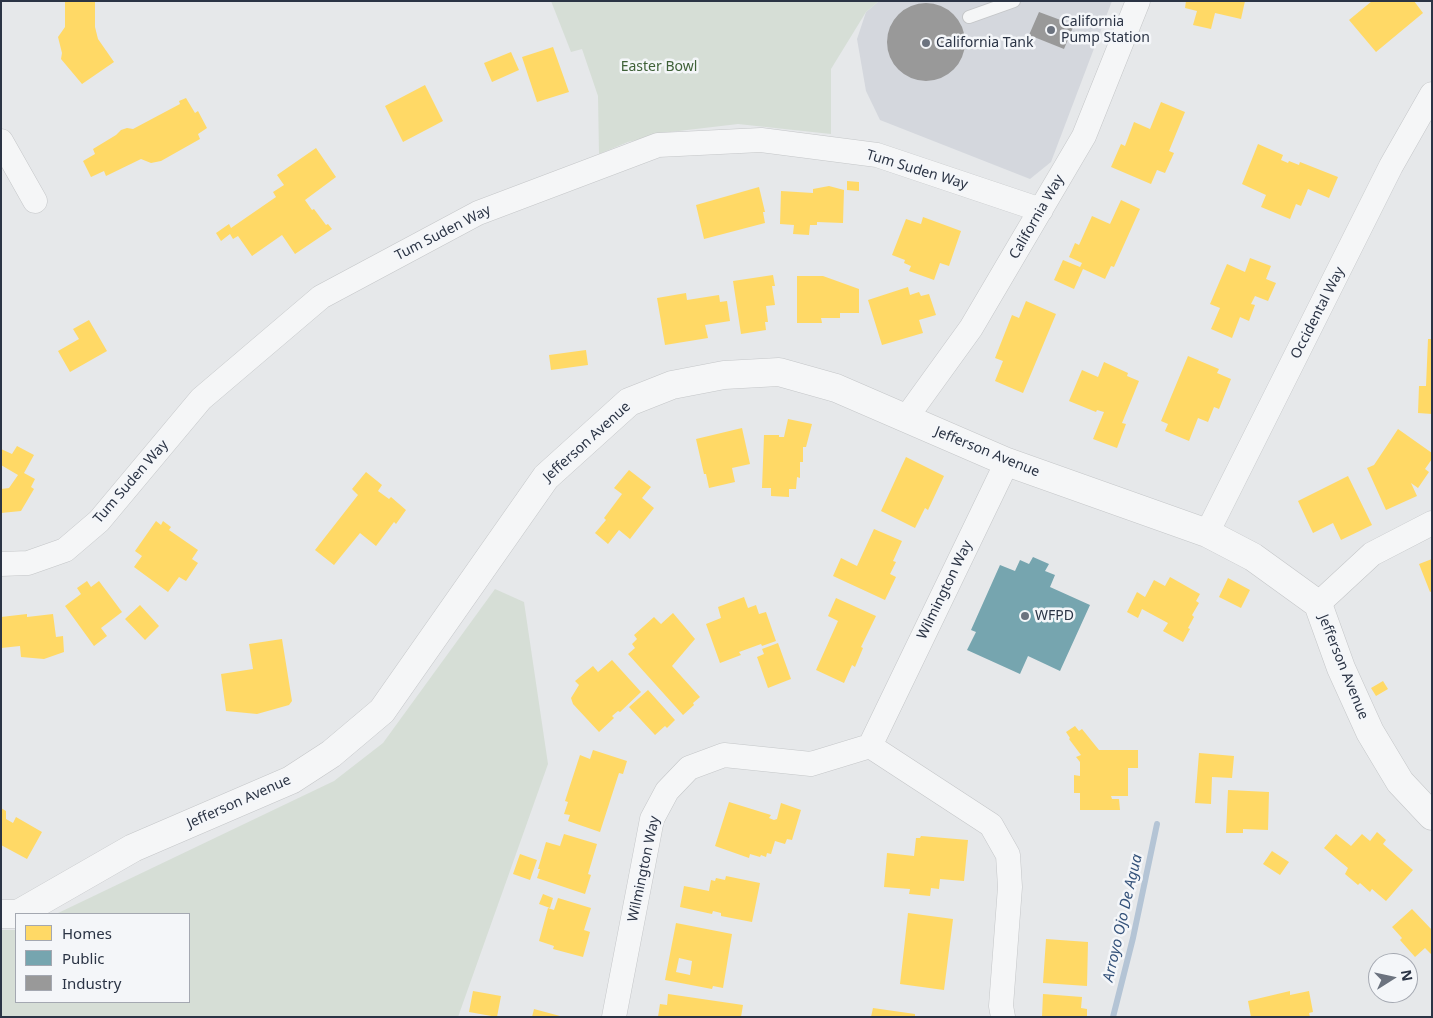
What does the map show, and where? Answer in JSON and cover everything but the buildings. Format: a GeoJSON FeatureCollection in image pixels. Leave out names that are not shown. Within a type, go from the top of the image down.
{"type":"FeatureCollection","features":[{"type":"Feature","properties":{"kind":"street","name":"California Way"},"geometry":{"type":"LineString","coordinates":[[906,418],[971,328],[1084,136],[1138,1]]}},
{"type":"Feature","properties":{"kind":"street","name":"Occidental Way"},"geometry":{"type":"LineString","coordinates":[[1207,533],[1392,166],[1432,94]]}},
{"type":"Feature","properties":{"kind":"street","name":"Tum Suden Way"},"geometry":{"type":"LineString","coordinates":[[1,564],[28,564],[65,550],[99,521],[201,399],[321,297],[478,213],[658,145],[761,140],[877,155],[1041,210]]}},
{"type":"Feature","properties":{"kind":"street"},"geometry":{"type":"LineString","coordinates":[[1,141],[35,201]]}},
{"type":"Feature","properties":{"kind":"street","name":"Jefferson Avenue"},"geometry":{"type":"LineString","coordinates":[[20,913],[134,848],[290,780],[331,754],[382,711],[546,477],[629,402],[672,385],[724,375],[779,372],[836,388],[1007,462],[1207,533],[1253,557],[1318,604],[1340,668],[1370,732],[1400,782],[1431,813]]}},
{"type":"Feature","properties":{"kind":"street","name":"Wilmington Way"},"geometry":{"type":"LineString","coordinates":[[614,1017],[652,819],[667,791],[689,768],[724,755],[811,764],[870,746],[1007,462]]}},
{"type":"Feature","properties":{"kind":"street"},"geometry":{"type":"LineString","coordinates":[[1318,604],[1372,554],[1432,523]]}},
{"type":"Feature","properties":{"kind":"street"},"geometry":{"type":"LineString","coordinates":[[870,746],[991,825],[1008,855],[1010,887],[1001,1006],[1003,1017]]}},
{"type":"Feature","properties":{"kind":"street","name":"Jefferson Avenue"},"geometry":{"type":"LineString","coordinates":[[1,914],[15,914]]}},
{"type":"Feature","properties":{"kind":"lane"},"geometry":{"type":"LineString","coordinates":[[969,17],[1014,1]]}},
{"type":"Feature","properties":{"kind":"shaded area"},"geometry":{"type":"Polygon","coordinates":[[[879,1],[1112,1],[1051,162],[1030,179],[880,120],[866,91],[857,39],[866,12],[879,1]]]}},
{"type":"Feature","properties":{"kind":"green space","name":"Easter Bowl"},"geometry":{"type":"Polygon","coordinates":[[[551,1],[879,1],[866,12],[831,69],[831,134],[738,124],[670,132],[628,142],[599,154],[598,96],[582,49],[571,52],[551,1]]]}},
{"type":"Feature","properties":{"kind":"green space"},"geometry":{"type":"Polygon","coordinates":[[[495,589],[524,602],[548,764],[458,1017],[1,1017],[1,930],[15,930],[15,1003],[190,1003],[190,913],[58,913],[334,781],[383,743],[495,589]]]}},
{"type":"Feature","properties":{"kind":"waterway","name":"Arroyo Ojo De Agua"},"geometry":{"type":"LineString","coordinates":[[1113,1017],[1133,938],[1157,824]]}},
{"type":"Feature","properties":{"kind":"place","name":"California Pump Station"},"geometry":{"type":"Point","coordinates":[1051,30]}},
{"type":"Feature","properties":{"kind":"place","name":"California Tank"},"geometry":{"type":"Point","coordinates":[926,43]}},
{"type":"Feature","properties":{"kind":"place","name":"WFPD"},"geometry":{"type":"Point","coordinates":[1025,616]}}]}
